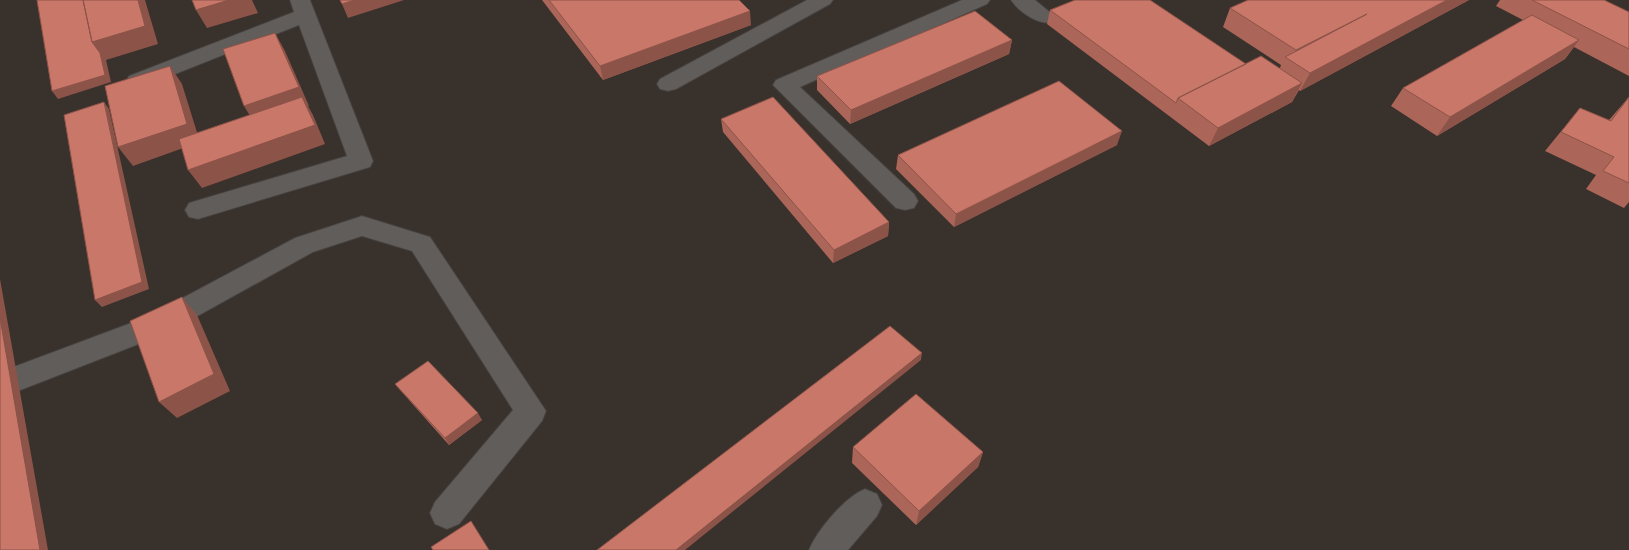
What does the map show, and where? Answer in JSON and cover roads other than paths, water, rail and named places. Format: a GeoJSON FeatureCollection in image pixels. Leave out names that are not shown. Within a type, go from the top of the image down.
{"type":"FeatureCollection","features":[{"type":"Feature","properties":{"kind":"street"},"geometry":{"type":"LineString","coordinates":[[668,84],[823,0]]}},
{"type":"Feature","properties":{"kind":"street"},"geometry":{"type":"LineString","coordinates":[[905,201],[784,85],[980,0]]}},
{"type":"Feature","properties":{"kind":"street"},"geometry":{"type":"LineString","coordinates":[[1022,0],[1046,18]]}},
{"type":"Feature","properties":{"kind":"street"},"geometry":{"type":"LineString","coordinates":[[125,85],[303,8],[361,161],[198,210]]}},
{"type":"Feature","properties":{"kind":"street"},"geometry":{"type":"LineString","coordinates":[[0,385],[157,325],[304,245],[362,226],[421,244],[531,411],[447,513]]}},
{"type":"Feature","properties":{"kind":"street"},"geometry":{"type":"LineString","coordinates":[[826,550],[865,505]]}}]}
